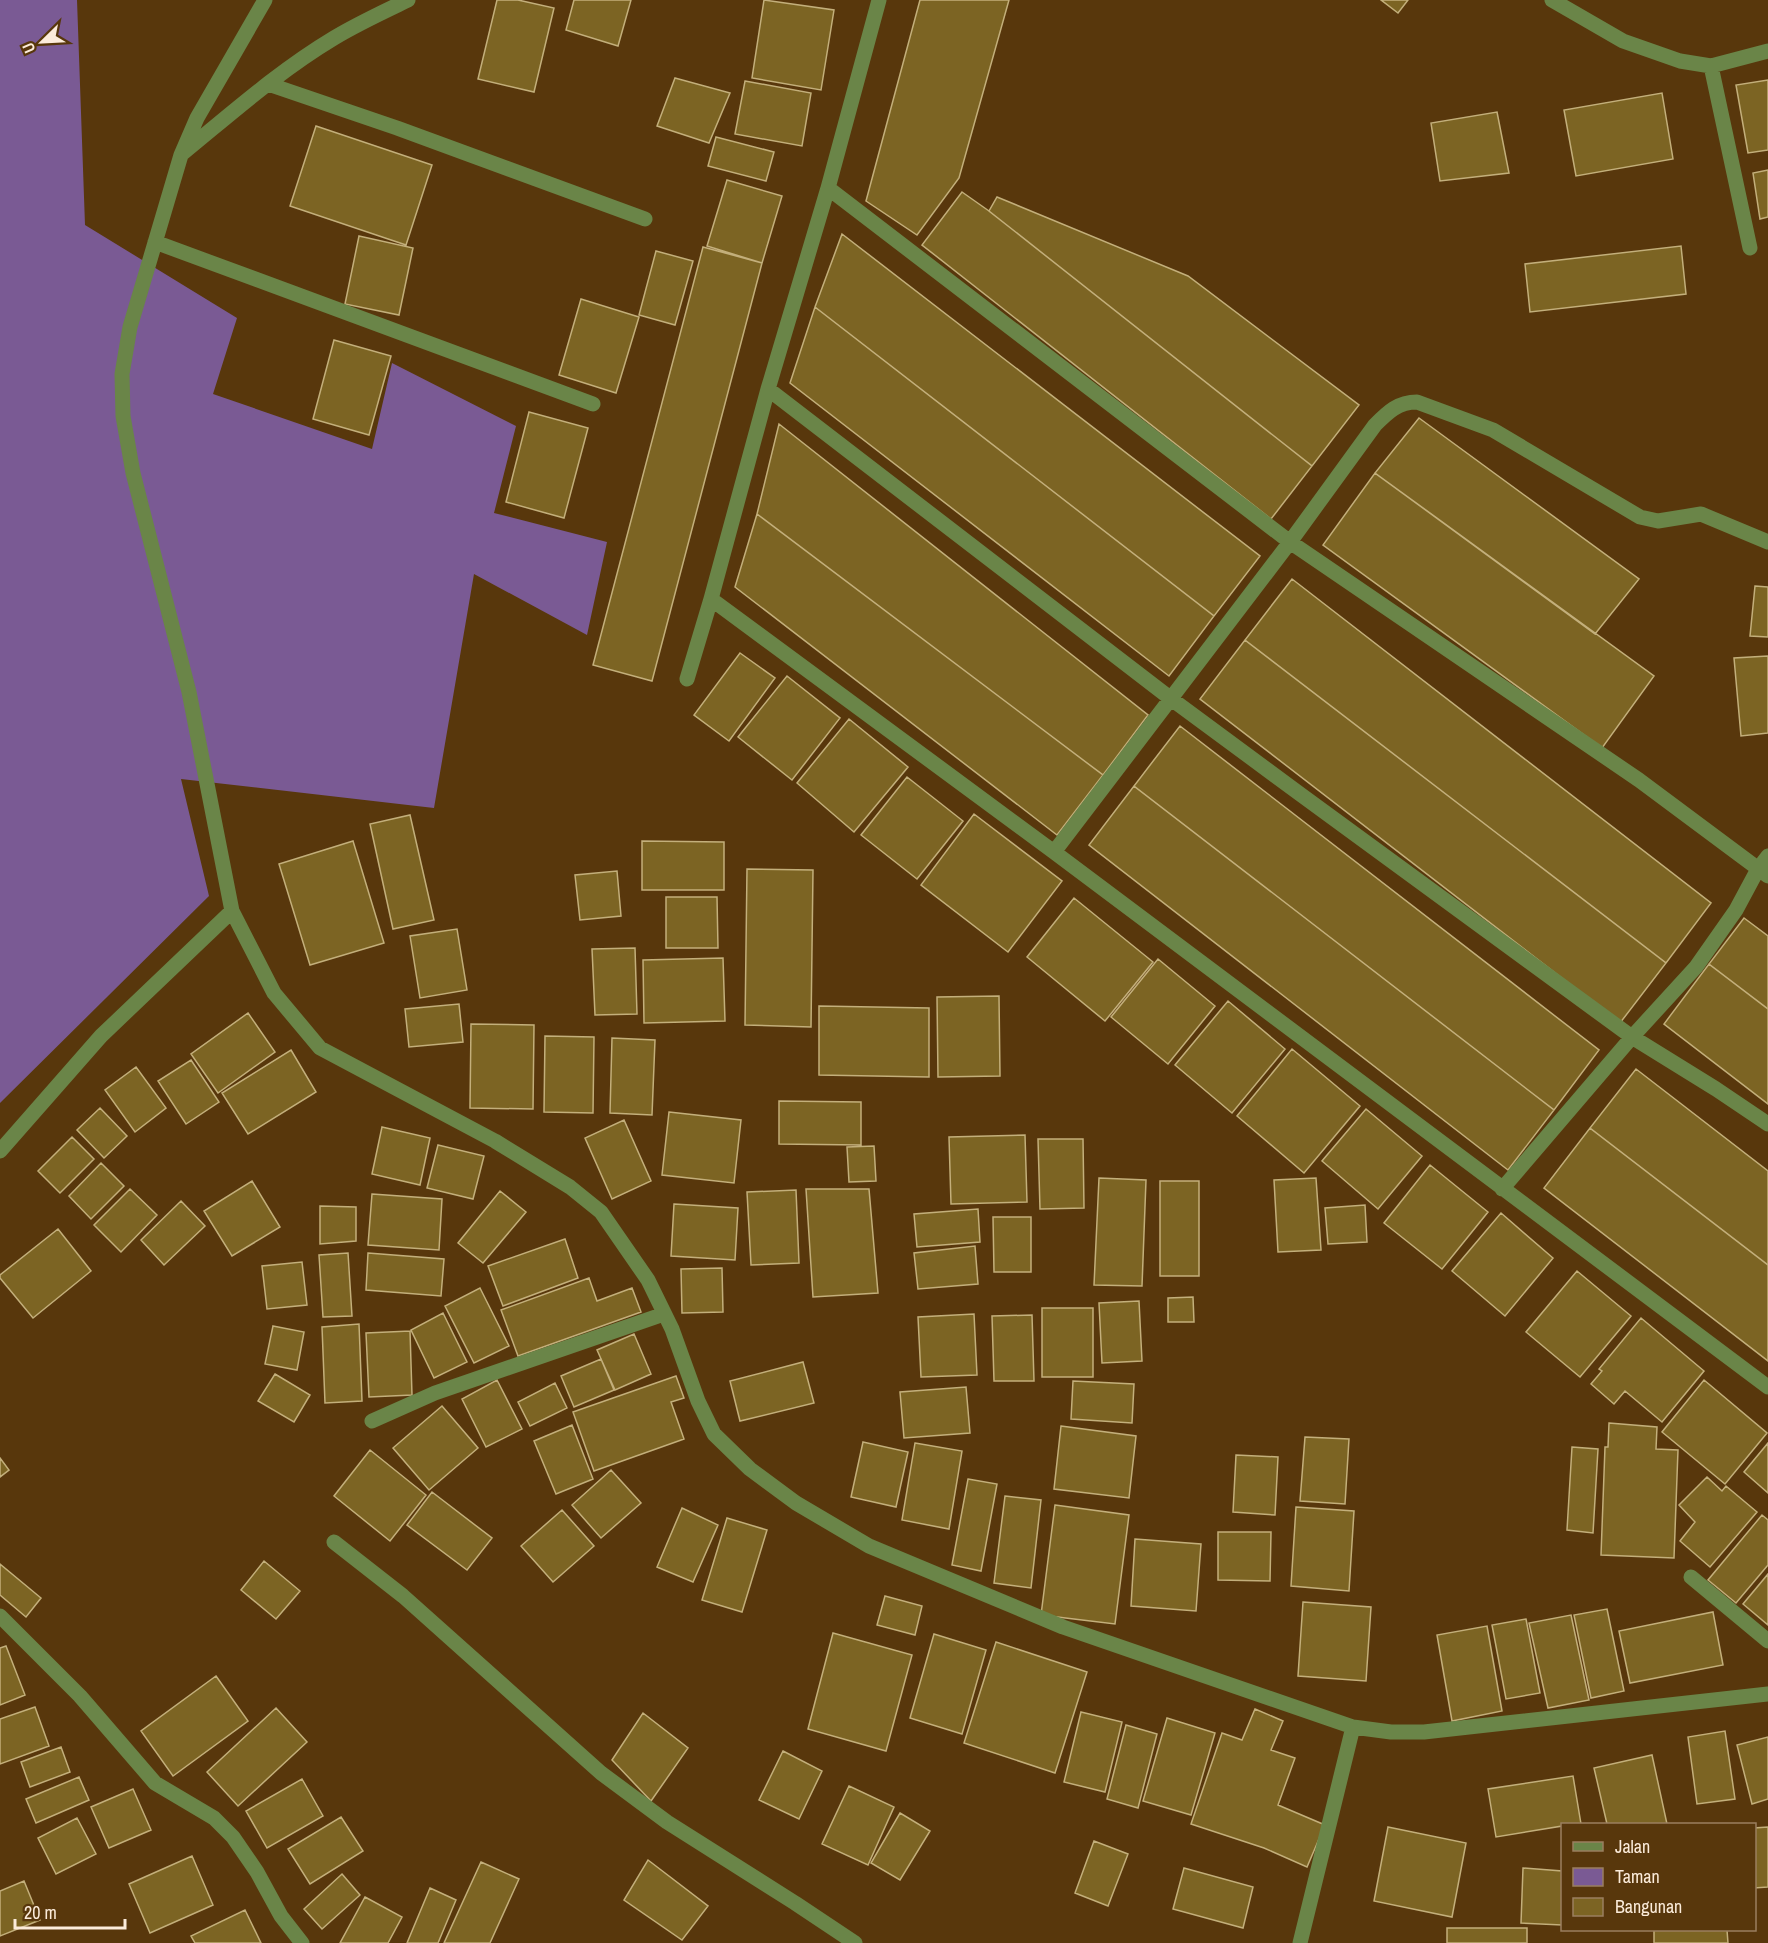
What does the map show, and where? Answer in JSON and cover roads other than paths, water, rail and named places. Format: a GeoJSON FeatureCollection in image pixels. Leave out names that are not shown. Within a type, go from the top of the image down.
{"type":"FeatureCollection","features":[{"type":"Feature","properties":{"kind":"street"},"geometry":{"type":"LineString","coordinates":[[265,0],[197,118],[181,155],[130,327],[122,374],[123,417],[133,473],[189,692],[232,911],[274,993],[320,1048],[495,1141],[570,1187],[601,1212],[648,1280],[714,1434],[750,1469],[796,1503],[869,1546],[1063,1627],[1353,1727],[1391,1732],[1424,1732],[1768,1694]]}},
{"type":"Feature","properties":{"kind":"street"},"geometry":{"type":"LineString","coordinates":[[181,155],[268,84],[333,38],[408,0]]}},
{"type":"Feature","properties":{"kind":"street"},"geometry":{"type":"LineString","coordinates":[[687,679],[768,389],[828,188],[879,0]]}},
{"type":"Feature","properties":{"kind":"street"},"geometry":{"type":"LineString","coordinates":[[1552,0],[1623,41],[1680,62],[1711,66],[1768,51]]}},
{"type":"Feature","properties":{"kind":"street"},"geometry":{"type":"LineString","coordinates":[[1711,66],[1750,248]]}},
{"type":"Feature","properties":{"kind":"street"},"geometry":{"type":"LineString","coordinates":[[268,84],[397,128],[645,219]]}},
{"type":"Feature","properties":{"kind":"street"},"geometry":{"type":"LineString","coordinates":[[828,188],[1290,543],[1639,780],[1763,873]]}},
{"type":"Feature","properties":{"kind":"street"},"geometry":{"type":"LineString","coordinates":[[155,242],[593,404]]}},
{"type":"Feature","properties":{"kind":"street"},"geometry":{"type":"LineString","coordinates":[[768,389],[1170,698],[1632,1037],[1768,1124]]}},
{"type":"Feature","properties":{"kind":"street"},"geometry":{"type":"LineString","coordinates":[[1054,852],[1290,543],[1375,425],[1391,409],[1404,402],[1417,402],[1493,430],[1640,517],[1658,521],[1701,514],[1768,542]]}},
{"type":"Feature","properties":{"kind":"street"},"geometry":{"type":"LineString","coordinates":[[711,599],[1054,852],[1768,1387]]}},
{"type":"Feature","properties":{"kind":"street"},"geometry":{"type":"LineString","coordinates":[[1502,1189],[1632,1037],[1696,967],[1763,873],[1768,856]]}},
{"type":"Feature","properties":{"kind":"street"},"geometry":{"type":"LineString","coordinates":[[0,1151],[101,1036],[232,911]]}},
{"type":"Feature","properties":{"kind":"street"},"geometry":{"type":"LineString","coordinates":[[372,1421],[435,1394],[664,1314]]}},
{"type":"Feature","properties":{"kind":"street"},"geometry":{"type":"LineString","coordinates":[[334,1542],[403,1596],[601,1773],[666,1822],[855,1943]]}},
{"type":"Feature","properties":{"kind":"street"},"geometry":{"type":"LineString","coordinates":[[1691,1577],[1768,1641]]}},
{"type":"Feature","properties":{"kind":"street"},"geometry":{"type":"LineString","coordinates":[[0,1616],[80,1696],[155,1784],[214,1818],[233,1837],[257,1872],[281,1916],[302,1943]]}},
{"type":"Feature","properties":{"kind":"street"},"geometry":{"type":"LineString","coordinates":[[1300,1943],[1353,1727]]}}]}
